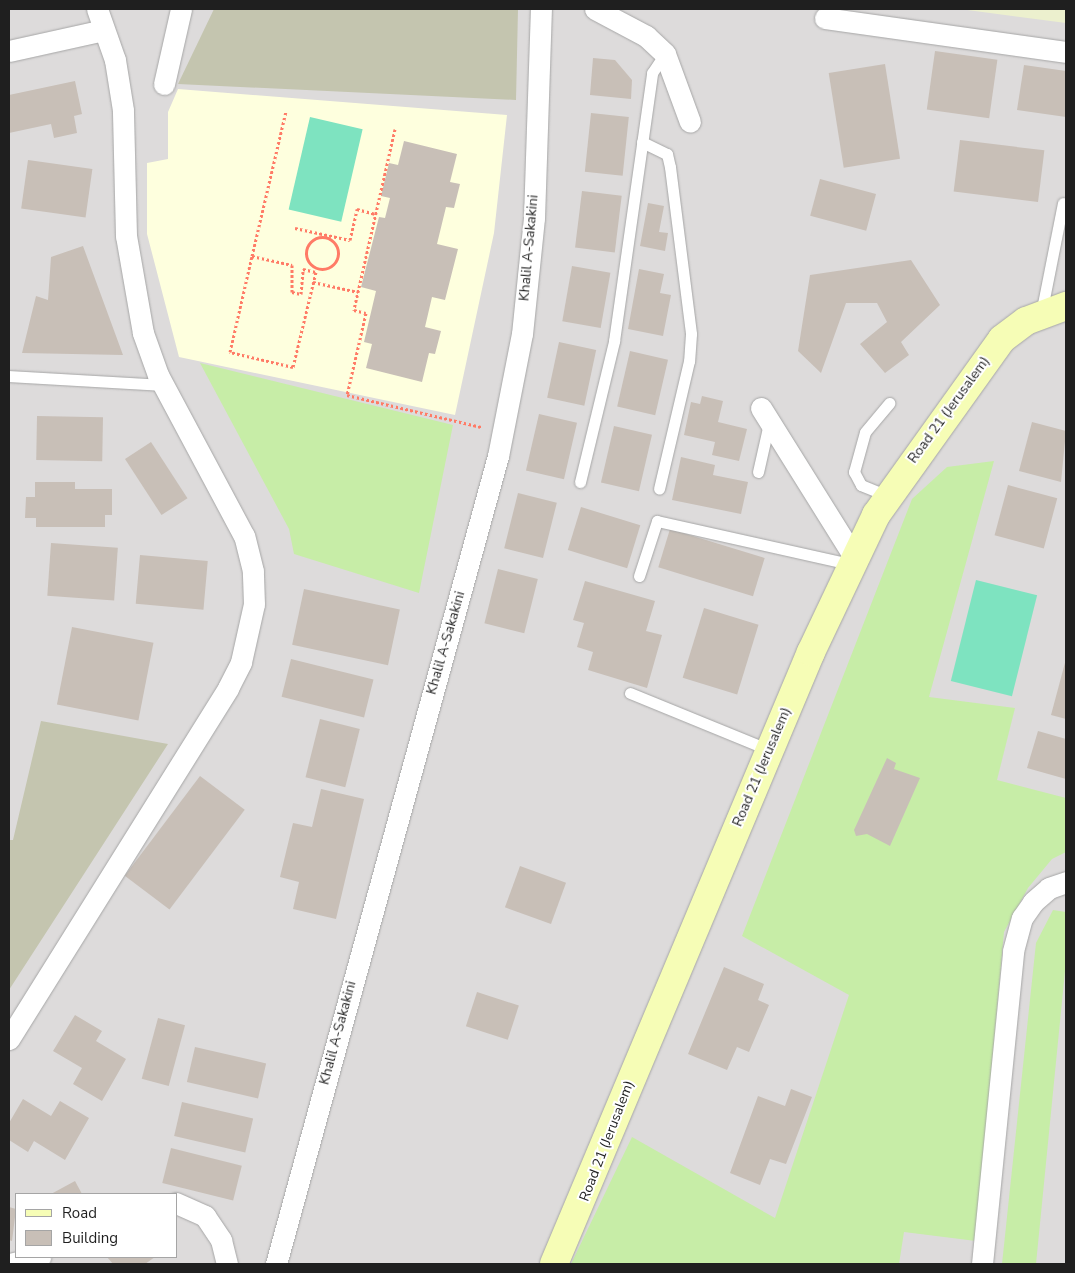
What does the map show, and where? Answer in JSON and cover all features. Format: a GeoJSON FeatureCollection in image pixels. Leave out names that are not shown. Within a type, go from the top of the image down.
{"type":"FeatureCollection","features":[{"type":"Feature","properties":{"kind":"main road","name":"Road 21 (Jerusalem)"},"geometry":{"type":"LineString","coordinates":[[554,1264],[852,560],[888,496],[1002,339],[1066,306]]}},
{"type":"Feature","properties":{"kind":"street"},"geometry":{"type":"LineString","coordinates":[[9,1039],[228,688],[249,634],[253,572],[244,536],[164,385],[143,333],[126,236],[123,110],[104,30],[97,9]]}},
{"type":"Feature","properties":{"kind":"street"},"geometry":{"type":"LineString","coordinates":[[164,84],[181,9]]}},
{"type":"Feature","properties":{"kind":"street","name":"Khalil A-Sakakini"},"geometry":{"type":"LineString","coordinates":[[276,1264],[503,432],[522,334],[534,218],[541,9]]}},
{"type":"Feature","properties":{"kind":"street"},"geometry":{"type":"LineString","coordinates":[[595,9],[646,36],[665,54],[690,122]]}},
{"type":"Feature","properties":{"kind":"street"},"geometry":{"type":"LineString","coordinates":[[825,18],[1066,52]]}},
{"type":"Feature","properties":{"kind":"street"},"geometry":{"type":"LineString","coordinates":[[9,50],[104,30]]}},
{"type":"Feature","properties":{"kind":"street"},"geometry":{"type":"LineString","coordinates":[[765,415],[852,560]]}},
{"type":"Feature","properties":{"kind":"street"},"geometry":{"type":"LineString","coordinates":[[982,1264],[1013,951],[1022,918],[1033,902],[1049,888],[1066,882]]}},
{"type":"Feature","properties":{"kind":"street"},"geometry":{"type":"LineString","coordinates":[[178,1205],[205,1216],[221,1240],[227,1264]]}},
{"type":"Feature","properties":{"kind":"street"},"geometry":{"type":"LineString","coordinates":[[9,1264],[36,1258]]}},
{"type":"Feature","properties":{"kind":"lane"},"geometry":{"type":"LineString","coordinates":[[580,482],[614,341],[652,73],[665,54]]}},
{"type":"Feature","properties":{"kind":"lane"},"geometry":{"type":"LineString","coordinates":[[642,142],[667,154],[691,334],[689,361],[659,489]]}},
{"type":"Feature","properties":{"kind":"lane"},"geometry":{"type":"LineString","coordinates":[[1053,314],[1063,203]]}},
{"type":"Feature","properties":{"kind":"lane"},"geometry":{"type":"LineString","coordinates":[[9,376],[164,385]]}},
{"type":"Feature","properties":{"kind":"lane"},"geometry":{"type":"LineString","coordinates":[[888,403],[865,432],[854,472],[861,485],[888,496]]}},
{"type":"Feature","properties":{"kind":"lane"},"geometry":{"type":"LineString","coordinates":[[758,472],[765,415]]}},
{"type":"Feature","properties":{"kind":"lane"},"geometry":{"type":"LineString","coordinates":[[639,576],[657,521],[852,560]]}},
{"type":"Feature","properties":{"kind":"lane"},"geometry":{"type":"LineString","coordinates":[[630,693],[770,750]]}},
{"type":"Feature","properties":{"kind":"path"},"geometry":{"type":"LineString","coordinates":[[286,111],[230,352],[293,367],[316,270]]}},
{"type":"Feature","properties":{"kind":"path"},"geometry":{"type":"LineString","coordinates":[[395,129],[354,310],[366,313],[348,395],[503,432]]}},
{"type":"Feature","properties":{"kind":"path"},"geometry":{"type":"LineString","coordinates":[[295,228],[350,240],[357,209],[376,214]]}},
{"type":"Feature","properties":{"kind":"path"},"geometry":{"type":"LineString","coordinates":[[252,256],[292,264],[292,292],[301,294],[303,268],[316,270],[332,266],[338,258],[336,246],[327,236]]}},
{"type":"Feature","properties":{"kind":"path"},"geometry":{"type":"LineString","coordinates":[[316,270],[306,258],[305,249],[314,237],[327,236]]}},
{"type":"Feature","properties":{"kind":"path"},"geometry":{"type":"LineString","coordinates":[[313,282],[358,292]]}},
{"type":"Feature","properties":{"kind":"shaded area"},"geometry":{"type":"Polygon","coordinates":[[[9,9],[1066,9],[1066,1264],[9,1264],[9,9]]]}},
{"type":"Feature","properties":{"kind":"shaded area"},"geometry":{"type":"Polygon","coordinates":[[[214,9],[518,9],[516,100],[178,84],[214,9]]]}},
{"type":"Feature","properties":{"kind":"shaded area"},"geometry":{"type":"Polygon","coordinates":[[[960,9],[1066,9],[1066,23],[960,9]]]}},
{"type":"Feature","properties":{"kind":"shaded area"},"geometry":{"type":"Polygon","coordinates":[[[178,89],[507,115],[494,233],[455,415],[179,357],[147,234],[147,163],[168,159],[168,112],[178,89]]]}},
{"type":"Feature","properties":{"kind":"shaded area"},"geometry":{"type":"Polygon","coordinates":[[[41,721],[168,744],[9,990],[9,840],[13,840],[41,721]]]}},
{"type":"Feature","properties":{"kind":"green space"},"geometry":{"type":"Polygon","coordinates":[[[310,117],[363,129],[341,222],[289,210],[310,117]]]}},
{"type":"Feature","properties":{"kind":"green space"},"geometry":{"type":"Polygon","coordinates":[[[200,363],[453,425],[419,593],[294,554],[289,529],[200,363]]]}},
{"type":"Feature","properties":{"kind":"green space"},"geometry":{"type":"Polygon","coordinates":[[[994,461],[929,697],[1015,708],[997,780],[1066,798],[1066,852],[1052,859],[1028,888],[1004,932],[976,1241],[904,1232],[899,1264],[571,1264],[632,1137],[775,1218],[849,995],[742,936],[912,499],[947,467],[994,461]]]}},
{"type":"Feature","properties":{"kind":"green space"},"geometry":{"type":"Polygon","coordinates":[[[976,580],[1037,595],[1012,696],[951,681],[976,580]]]}},
{"type":"Feature","properties":{"kind":"green space"},"geometry":{"type":"Polygon","coordinates":[[[1053,910],[1066,912],[1066,961],[1036,1264],[1002,1264],[1036,943],[1053,910]]]}},
{"type":"Feature","properties":{"kind":"building"},"geometry":{"type":"Polygon","coordinates":[[[935,51],[997,60],[989,118],[927,109],[935,51]]]}},
{"type":"Feature","properties":{"kind":"building"},"geometry":{"type":"Polygon","coordinates":[[[593,58],[615,60],[632,80],[631,99],[590,95],[593,58]]]}},
{"type":"Feature","properties":{"kind":"building"},"geometry":{"type":"Polygon","coordinates":[[[885,64],[900,159],[844,168],[829,73],[885,64]]]}},
{"type":"Feature","properties":{"kind":"building"},"geometry":{"type":"Polygon","coordinates":[[[1024,65],[1066,71],[1066,117],[1017,110],[1024,65]]]}},
{"type":"Feature","properties":{"kind":"building"},"geometry":{"type":"Polygon","coordinates":[[[75,81],[82,114],[74,116],[77,133],[54,138],[51,124],[9,133],[9,95],[75,81]]]}},
{"type":"Feature","properties":{"kind":"building"},"geometry":{"type":"Polygon","coordinates":[[[591,113],[629,117],[623,176],[585,172],[591,113]]]}},
{"type":"Feature","properties":{"kind":"building"},"geometry":{"type":"Polygon","coordinates":[[[960,140],[1044,150],[1038,202],[954,192],[960,140]]]}},
{"type":"Feature","properties":{"kind":"building"},"geometry":{"type":"Polygon","coordinates":[[[404,141],[457,154],[450,182],[460,184],[454,208],[446,207],[437,244],[458,249],[445,300],[432,297],[425,327],[441,331],[435,354],[429,353],[422,382],[366,368],[372,344],[364,342],[376,291],[361,287],[379,217],[385,218],[390,198],[381,196],[389,163],[398,165],[404,141]]]}},
{"type":"Feature","properties":{"kind":"building"},"geometry":{"type":"Polygon","coordinates":[[[28,160],[92,169],[86,218],[21,209],[28,160]]]}},
{"type":"Feature","properties":{"kind":"building"},"geometry":{"type":"Polygon","coordinates":[[[820,179],[876,194],[866,231],[810,216],[820,179]]]}},
{"type":"Feature","properties":{"kind":"building"},"geometry":{"type":"Polygon","coordinates":[[[582,191],[622,196],[615,252],[575,248],[582,191]]]}},
{"type":"Feature","properties":{"kind":"building"},"geometry":{"type":"Polygon","coordinates":[[[648,203],[664,206],[659,232],[668,233],[665,251],[640,246],[648,203]]]}},
{"type":"Feature","properties":{"kind":"building"},"geometry":{"type":"Polygon","coordinates":[[[83,246],[123,355],[22,353],[36,296],[48,300],[51,257],[83,246]]]}},
{"type":"Feature","properties":{"kind":"building"},"geometry":{"type":"Polygon","coordinates":[[[911,260],[940,305],[901,342],[909,355],[885,373],[860,344],[887,322],[877,303],[846,303],[821,373],[798,351],[810,275],[911,260]]]}},
{"type":"Feature","properties":{"kind":"building"},"geometry":{"type":"Polygon","coordinates":[[[572,266],[610,273],[601,328],[562,321],[572,266]]]}},
{"type":"Feature","properties":{"kind":"building"},"geometry":{"type":"Polygon","coordinates":[[[639,269],[664,274],[660,293],[671,295],[663,336],[628,329],[639,269]]]}},
{"type":"Feature","properties":{"kind":"building"},"geometry":{"type":"Polygon","coordinates":[[[559,342],[596,350],[584,406],[547,398],[559,342]]]}},
{"type":"Feature","properties":{"kind":"building"},"geometry":{"type":"Polygon","coordinates":[[[630,351],[668,360],[655,415],[617,407],[630,351]]]}},
{"type":"Feature","properties":{"kind":"building"},"geometry":{"type":"Polygon","coordinates":[[[702,396],[723,401],[718,422],[747,429],[739,461],[712,455],[715,442],[684,435],[691,402],[700,404],[702,396]]]}},
{"type":"Feature","properties":{"kind":"building"},"geometry":{"type":"Polygon","coordinates":[[[539,414],[577,423],[564,479],[526,471],[539,414]]]}},
{"type":"Feature","properties":{"kind":"building"},"geometry":{"type":"Polygon","coordinates":[[[37,416],[103,417],[102,461],[36,460],[37,416]]]}},
{"type":"Feature","properties":{"kind":"building"},"geometry":{"type":"Polygon","coordinates":[[[1032,422],[1066,431],[1061,482],[1019,471],[1032,422]]]}},
{"type":"Feature","properties":{"kind":"building"},"geometry":{"type":"Polygon","coordinates":[[[614,426],[652,435],[639,491],[601,483],[614,426]]]}},
{"type":"Feature","properties":{"kind":"building"},"geometry":{"type":"Polygon","coordinates":[[[151,442],[187,498],[161,515],[125,459],[151,442]]]}},
{"type":"Feature","properties":{"kind":"building"},"geometry":{"type":"Polygon","coordinates":[[[681,457],[715,465],[713,475],[748,482],[741,514],[672,500],[681,457]]]}},
{"type":"Feature","properties":{"kind":"building"},"geometry":{"type":"Polygon","coordinates":[[[35,482],[75,482],[75,489],[112,489],[112,515],[105,515],[105,527],[36,527],[36,518],[25,518],[26,497],[35,497],[35,482]]]}},
{"type":"Feature","properties":{"kind":"building"},"geometry":{"type":"Polygon","coordinates":[[[1008,485],[1057,498],[1044,548],[995,535],[1008,485]]]}},
{"type":"Feature","properties":{"kind":"building"},"geometry":{"type":"Polygon","coordinates":[[[518,493],[557,503],[543,558],[504,548],[518,493]]]}},
{"type":"Feature","properties":{"kind":"building"},"geometry":{"type":"Polygon","coordinates":[[[581,507],[640,525],[627,568],[568,550],[581,507]]]}},
{"type":"Feature","properties":{"kind":"building"},"geometry":{"type":"Polygon","coordinates":[[[670,529],[765,558],[753,596],[658,567],[670,529]]]}},
{"type":"Feature","properties":{"kind":"building"},"geometry":{"type":"Polygon","coordinates":[[[51,543],[118,548],[114,601],[47,596],[51,543]]]}},
{"type":"Feature","properties":{"kind":"building"},"geometry":{"type":"Polygon","coordinates":[[[140,555],[208,561],[203,610],[136,604],[140,555]]]}},
{"type":"Feature","properties":{"kind":"building"},"geometry":{"type":"Polygon","coordinates":[[[498,569],[538,579],[524,633],[484,623],[498,569]]]}},
{"type":"Feature","properties":{"kind":"building"},"geometry":{"type":"Polygon","coordinates":[[[585,581],[655,601],[646,631],[662,635],[647,688],[588,670],[593,652],[577,647],[584,623],[573,620],[585,581]]]}},
{"type":"Feature","properties":{"kind":"building"},"geometry":{"type":"Polygon","coordinates":[[[304,589],[400,609],[388,665],[292,645],[304,589]]]}},
{"type":"Feature","properties":{"kind":"building"},"geometry":{"type":"Polygon","coordinates":[[[704,608],[759,625],[737,694],[683,678],[704,608]]]}},
{"type":"Feature","properties":{"kind":"building"},"geometry":{"type":"Polygon","coordinates":[[[72,627],[153,643],[138,720],[57,705],[72,627]]]}},
{"type":"Feature","properties":{"kind":"building"},"geometry":{"type":"Polygon","coordinates":[[[291,659],[373,680],[364,717],[282,697],[291,659]]]}},
{"type":"Feature","properties":{"kind":"building"},"geometry":{"type":"Polygon","coordinates":[[[1066,659],[1066,719],[1051,715],[1066,659]]]}},
{"type":"Feature","properties":{"kind":"building"},"geometry":{"type":"Polygon","coordinates":[[[320,719],[360,729],[345,787],[305,777],[320,719]]]}},
{"type":"Feature","properties":{"kind":"building"},"geometry":{"type":"Polygon","coordinates":[[[1038,731],[1066,739],[1066,779],[1027,768],[1038,731]]]}},
{"type":"Feature","properties":{"kind":"building"},"geometry":{"type":"Polygon","coordinates":[[[887,758],[896,763],[894,769],[920,778],[890,846],[867,834],[856,836],[854,830],[887,758]]]}},
{"type":"Feature","properties":{"kind":"building"},"geometry":{"type":"Polygon","coordinates":[[[200,776],[245,810],[169,910],[125,876],[200,776]]]}},
{"type":"Feature","properties":{"kind":"building"},"geometry":{"type":"Polygon","coordinates":[[[321,789],[364,799],[336,919],[293,909],[299,882],[280,877],[293,823],[312,827],[321,789]]]}},
{"type":"Feature","properties":{"kind":"building"},"geometry":{"type":"Polygon","coordinates":[[[520,866],[566,883],[551,924],[505,907],[520,866]]]}},
{"type":"Feature","properties":{"kind":"building"},"geometry":{"type":"Polygon","coordinates":[[[724,967],[764,984],[758,1000],[769,1005],[749,1052],[737,1047],[727,1070],[688,1054],[724,967]]]}},
{"type":"Feature","properties":{"kind":"building"},"geometry":{"type":"Polygon","coordinates":[[[477,992],[519,1006],[508,1040],[466,1026],[477,992]]]}},
{"type":"Feature","properties":{"kind":"building"},"geometry":{"type":"Polygon","coordinates":[[[75,1015],[102,1031],[96,1041],[126,1059],[102,1101],[73,1084],[82,1068],[53,1051],[75,1015]]]}},
{"type":"Feature","properties":{"kind":"building"},"geometry":{"type":"Polygon","coordinates":[[[158,1018],[185,1025],[169,1086],[142,1079],[158,1018]]]}},
{"type":"Feature","properties":{"kind":"building"},"geometry":{"type":"Polygon","coordinates":[[[195,1047],[266,1063],[258,1098],[187,1082],[195,1047]]]}},
{"type":"Feature","properties":{"kind":"building"},"geometry":{"type":"Polygon","coordinates":[[[791,1089],[812,1097],[786,1164],[770,1159],[760,1185],[730,1173],[758,1096],[785,1106],[791,1089]]]}},
{"type":"Feature","properties":{"kind":"building"},"geometry":{"type":"Polygon","coordinates":[[[23,1099],[51,1116],[60,1101],[89,1118],[65,1160],[34,1141],[28,1152],[9,1140],[9,1123],[23,1099]]]}},
{"type":"Feature","properties":{"kind":"building"},"geometry":{"type":"Polygon","coordinates":[[[182,1102],[253,1118],[245,1153],[174,1136],[182,1102]]]}},
{"type":"Feature","properties":{"kind":"building"},"geometry":{"type":"Polygon","coordinates":[[[171,1148],[242,1166],[233,1201],[162,1183],[171,1148]]]}},
{"type":"Feature","properties":{"kind":"building"},"geometry":{"type":"Polygon","coordinates":[[[75,1181],[81,1193],[53,1193],[75,1181]]]}},
{"type":"Feature","properties":{"kind":"building"},"geometry":{"type":"Polygon","coordinates":[[[9,1207],[15,1209],[15,1217],[12,1241],[9,1240],[9,1207]]]}},
{"type":"Feature","properties":{"kind":"building"},"geometry":{"type":"Polygon","coordinates":[[[108,1258],[154,1258],[145,1264],[113,1264],[108,1258]]]}}]}
